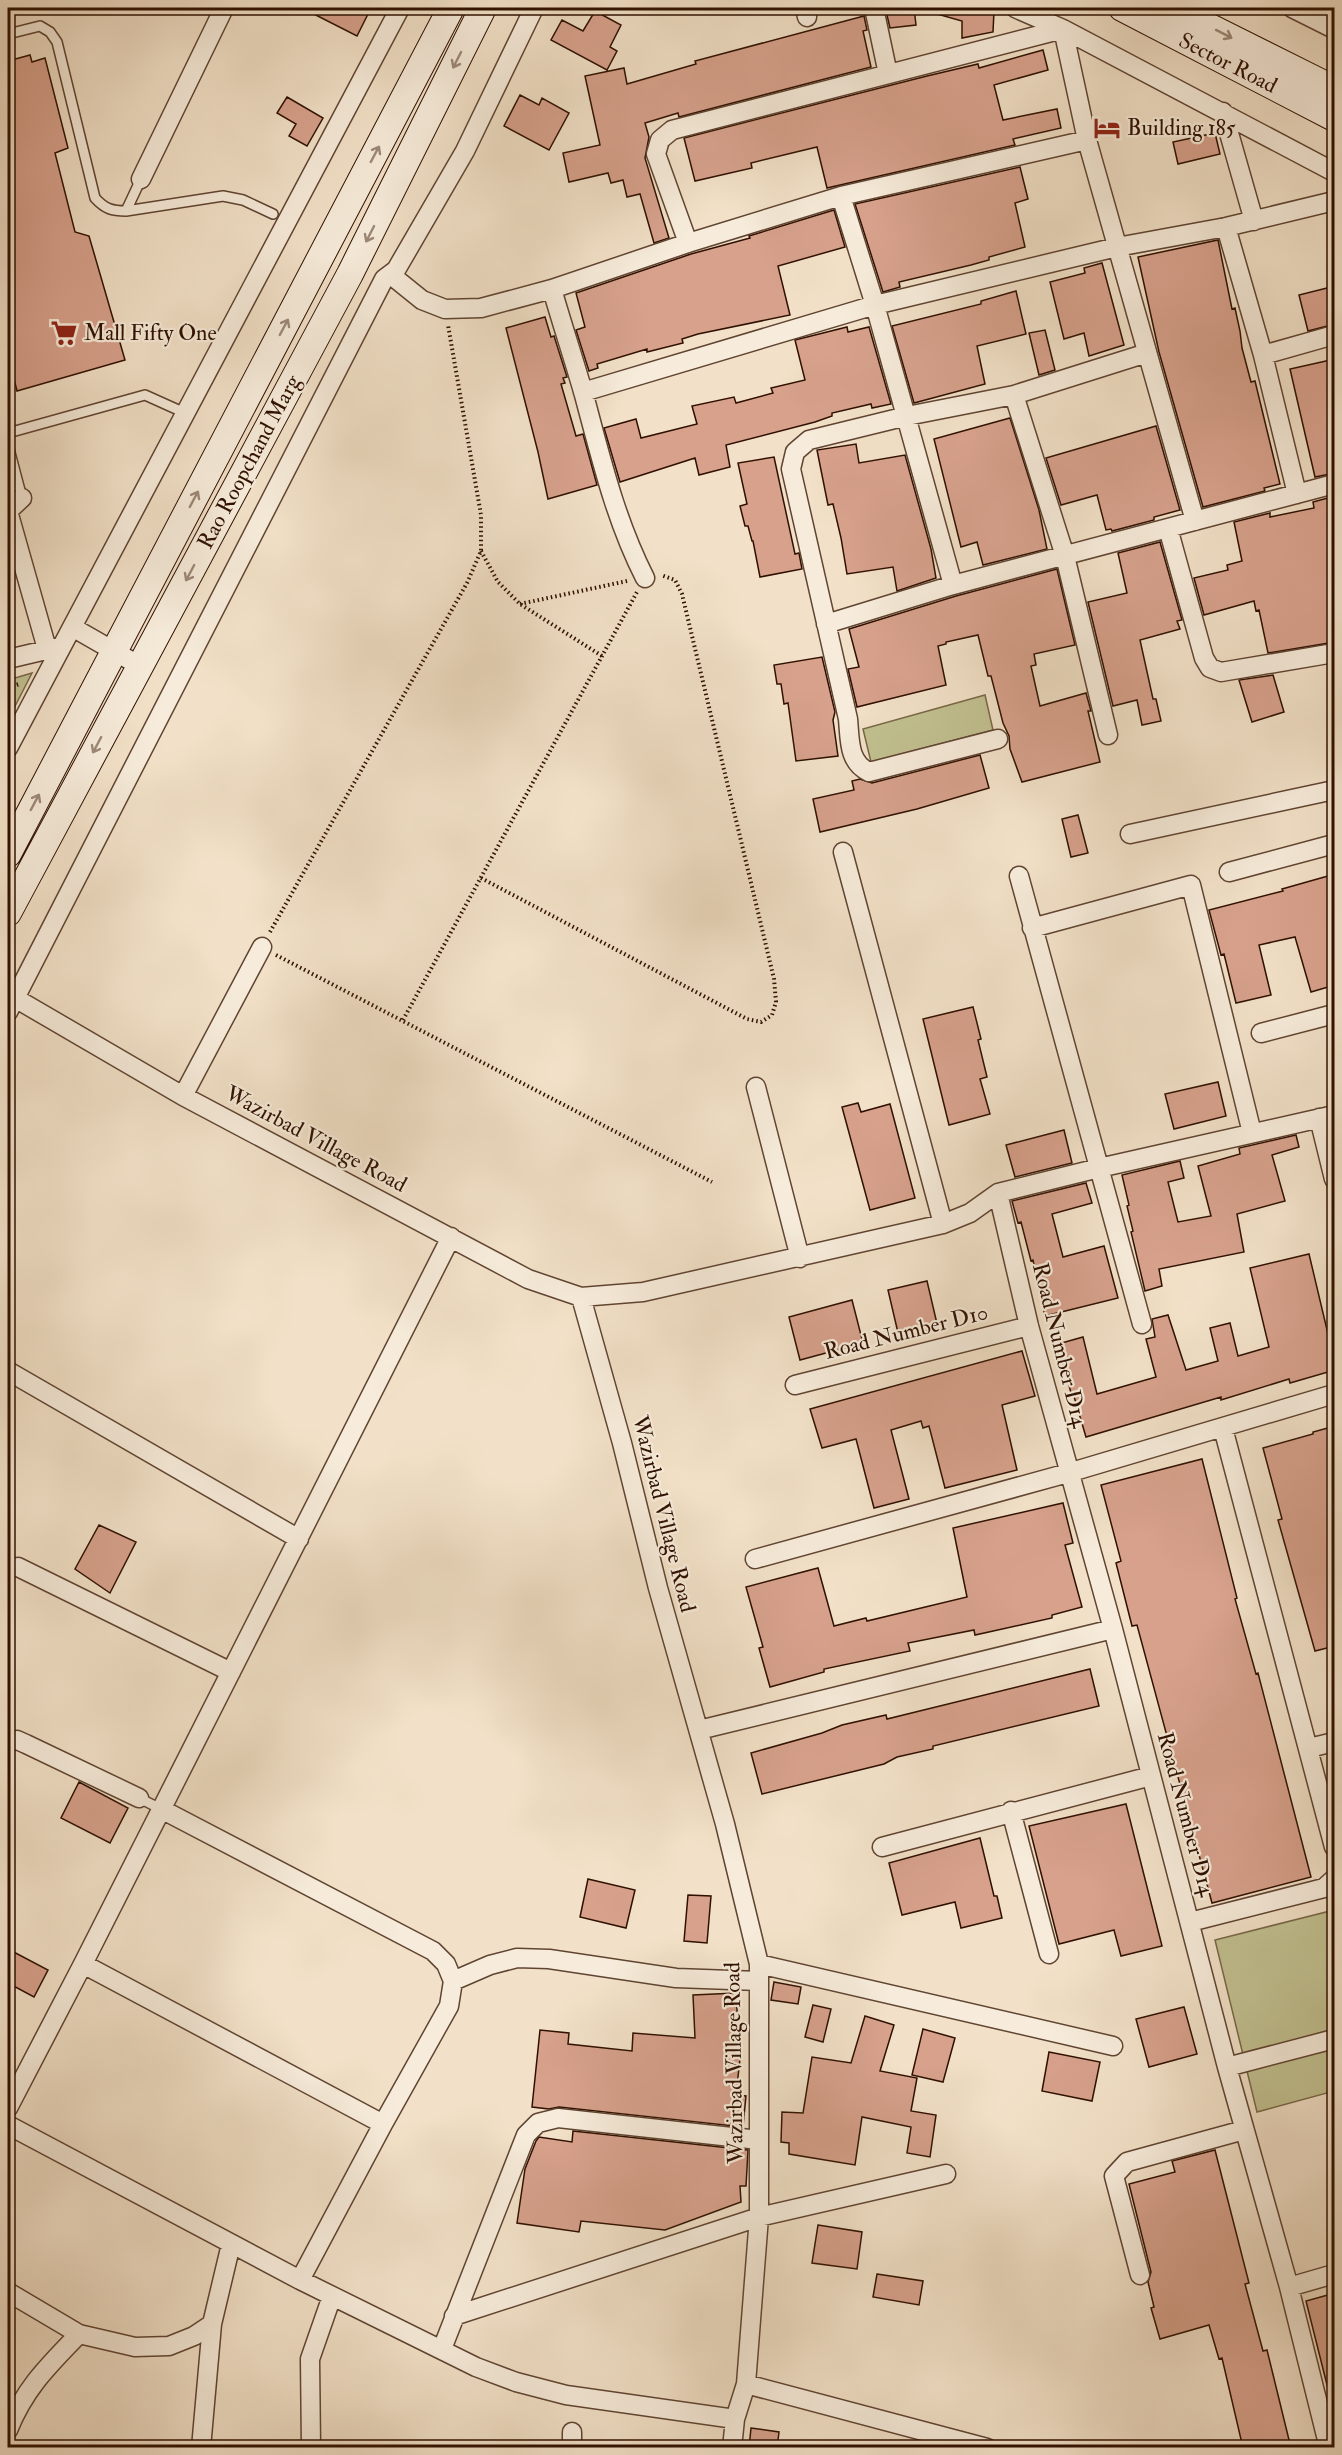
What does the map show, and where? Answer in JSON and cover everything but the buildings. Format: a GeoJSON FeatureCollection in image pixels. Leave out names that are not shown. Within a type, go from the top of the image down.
{"type":"FeatureCollection","features":[{"type":"Feature","properties":{"kind":"main road","name":"Rao Roopchand Marg"},"geometry":{"type":"LineString","coordinates":[[8,854],[451,8]]}},
{"type":"Feature","properties":{"kind":"main road","name":"Rao Roopchand Marg"},"geometry":{"type":"LineString","coordinates":[[8,913],[350,274],[483,8]]}},
{"type":"Feature","properties":{"kind":"main road","name":"Sector Road"},"geometry":{"type":"LineString","coordinates":[[1122,8],[1335,118]]}},
{"type":"Feature","properties":{"kind":"main road","name":"Sector Road"},"geometry":{"type":"LineString","coordinates":[[1172,8],[1335,89]]}},
{"type":"Feature","properties":{"kind":"street"},"geometry":{"type":"LineString","coordinates":[[141,179],[224,8]]}},
{"type":"Feature","properties":{"kind":"street"},"geometry":{"type":"LineString","coordinates":[[8,748],[54,648],[72,627],[185,413],[280,218],[400,8]]}},
{"type":"Feature","properties":{"kind":"street"},"geometry":{"type":"LineString","coordinates":[[10,1002],[387,277],[396,270],[465,151],[534,8]]}},
{"type":"Feature","properties":{"kind":"street"},"geometry":{"type":"LineString","coordinates":[[874,8],[888,74]]}},
{"type":"Feature","properties":{"kind":"street"},"geometry":{"type":"LineString","coordinates":[[1015,8],[1063,29],[1335,172]]}},
{"type":"Feature","properties":{"kind":"street"},"geometry":{"type":"LineString","coordinates":[[1292,8],[1335,29]]}},
{"type":"Feature","properties":{"kind":"street"},"geometry":{"type":"LineString","coordinates":[[688,243],[656,154],[660,140],[672,130],[1063,29]]}},
{"type":"Feature","properties":{"kind":"street"},"geometry":{"type":"LineString","coordinates":[[1063,29],[1087,140],[1195,521]]}},
{"type":"Feature","properties":{"kind":"street"},"geometry":{"type":"LineString","coordinates":[[1223,112],[1254,221]]}},
{"type":"Feature","properties":{"kind":"street"},"geometry":{"type":"LineString","coordinates":[[350,274],[387,277],[422,300],[445,309],[481,308],[552,289],[688,243],[842,196],[1087,140]]}},
{"type":"Feature","properties":{"kind":"street"},"geometry":{"type":"LineString","coordinates":[[842,196],[907,416],[953,585]]}},
{"type":"Feature","properties":{"kind":"street"},"geometry":{"type":"LineString","coordinates":[[583,392],[875,305],[1117,247],[1226,227],[1335,201]]}},
{"type":"Feature","properties":{"kind":"street"},"geometry":{"type":"LineString","coordinates":[[1226,227],[1263,355],[1297,494]]}},
{"type":"Feature","properties":{"kind":"street"},"geometry":{"type":"LineString","coordinates":[[552,289],[583,392],[612,502],[627,544],[645,578]]}},
{"type":"Feature","properties":{"kind":"street"},"geometry":{"type":"LineString","coordinates":[[1263,355],[1335,335]]}},
{"type":"Feature","properties":{"kind":"street"},"geometry":{"type":"LineString","coordinates":[[998,739],[869,772],[860,768],[853,758],[848,719],[792,469],[795,452],[808,440],[907,416],[1014,395],[1147,353]]}},
{"type":"Feature","properties":{"kind":"street"},"geometry":{"type":"LineString","coordinates":[[1014,395],[1065,556],[1108,735]]}},
{"type":"Feature","properties":{"kind":"street"},"geometry":{"type":"LineString","coordinates":[[826,624],[953,585],[1335,484]]}},
{"type":"Feature","properties":{"kind":"street"},"geometry":{"type":"LineString","coordinates":[[22,498],[8,511],[54,648]]}},
{"type":"Feature","properties":{"kind":"street"},"geometry":{"type":"LineString","coordinates":[[1168,528],[1204,658],[1210,668],[1221,672],[1335,653]]}},
{"type":"Feature","properties":{"kind":"street"},"geometry":{"type":"LineString","coordinates":[[72,627],[140,666]]}},
{"type":"Feature","properties":{"kind":"street"},"geometry":{"type":"LineString","coordinates":[[8,659],[54,648]]}},
{"type":"Feature","properties":{"kind":"street"},"geometry":{"type":"LineString","coordinates":[[1130,834],[1335,790]]}},
{"type":"Feature","properties":{"kind":"street"},"geometry":{"type":"LineString","coordinates":[[1229,872],[1335,844]]}},
{"type":"Feature","properties":{"kind":"street"},"geometry":{"type":"LineString","coordinates":[[843,852],[943,1224]]}},
{"type":"Feature","properties":{"kind":"street"},"geometry":{"type":"LineString","coordinates":[[1019,876],[1142,1324]]}},
{"type":"Feature","properties":{"kind":"street"},"geometry":{"type":"LineString","coordinates":[[1032,928],[1191,885],[1252,1133]]}},
{"type":"Feature","properties":{"kind":"street"},"geometry":{"type":"LineString","coordinates":[[183,1096],[262,947]]}},
{"type":"Feature","properties":{"kind":"street","name":"Wazirbad Village Road"},"geometry":{"type":"LineString","coordinates":[[10,1002],[528,1279],[581,1297],[622,1443],[657,1588],[740,1880],[759,1973],[759,2217],[746,2384],[735,2419],[732,2448]]}},
{"type":"Feature","properties":{"kind":"street"},"geometry":{"type":"LineString","coordinates":[[1261,1033],[1335,1014]]}},
{"type":"Feature","properties":{"kind":"street"},"geometry":{"type":"LineString","coordinates":[[756,1087],[800,1258]]}},
{"type":"Feature","properties":{"kind":"street"},"geometry":{"type":"LineString","coordinates":[[581,1297],[644,1292],[943,1224],[970,1213],[998,1194],[1098,1168],[1327,1116],[1335,1179]]}},
{"type":"Feature","properties":{"kind":"street","name":"Road Number D14"},"geometry":{"type":"LineString","coordinates":[[998,1194],[1029,1326],[1113,1629],[1227,2067],[1329,2423],[1329,2448]]}},
{"type":"Feature","properties":{"kind":"street"},"geometry":{"type":"LineString","coordinates":[[8,2108],[451,1237]]}},
{"type":"Feature","properties":{"kind":"street","name":"Road Number D10"},"geometry":{"type":"LineString","coordinates":[[795,1385],[1029,1326]]}},
{"type":"Feature","properties":{"kind":"street"},"geometry":{"type":"LineString","coordinates":[[8,1371],[299,1539]]}},
{"type":"Feature","properties":{"kind":"street"},"geometry":{"type":"LineString","coordinates":[[755,1559],[1068,1473],[1335,1394]]}},
{"type":"Feature","properties":{"kind":"street"},"geometry":{"type":"LineString","coordinates":[[1223,1428],[1335,1847]]}},
{"type":"Feature","properties":{"kind":"street"},"geometry":{"type":"LineString","coordinates":[[18,1567],[231,1672]]}},
{"type":"Feature","properties":{"kind":"street"},"geometry":{"type":"LineString","coordinates":[[699,1730],[1113,1629]]}},
{"type":"Feature","properties":{"kind":"street"},"geometry":{"type":"LineString","coordinates":[[8,1742],[17,1740],[139,1798]]}},
{"type":"Feature","properties":{"kind":"street"},"geometry":{"type":"LineString","coordinates":[[1309,1748],[1335,1742]]}},
{"type":"Feature","properties":{"kind":"street"},"geometry":{"type":"LineString","coordinates":[[882,1847],[1011,1811],[1151,1776]]}},
{"type":"Feature","properties":{"kind":"street"},"geometry":{"type":"LineString","coordinates":[[161,1809],[433,1951],[446,1964],[453,1981],[449,2006],[300,2280]]}},
{"type":"Feature","properties":{"kind":"street"},"geometry":{"type":"LineString","coordinates":[[1011,1811],[1049,1954]]}},
{"type":"Feature","properties":{"kind":"street"},"geometry":{"type":"LineString","coordinates":[[1190,1922],[1324,1888],[1335,1879]]}},
{"type":"Feature","properties":{"kind":"street"},"geometry":{"type":"LineString","coordinates":[[453,1981],[490,1965],[517,1958],[549,1959],[676,1978],[759,1973],[1113,2046]]}},
{"type":"Feature","properties":{"kind":"street"},"geometry":{"type":"LineString","coordinates":[[83,1964],[383,2124]]}},
{"type":"Feature","properties":{"kind":"street"},"geometry":{"type":"LineString","coordinates":[[1227,2067],[1335,2039]]}},
{"type":"Feature","properties":{"kind":"street"},"geometry":{"type":"LineString","coordinates":[[442,2349],[526,2135],[538,2123],[558,2118],[759,2140]]}},
{"type":"Feature","properties":{"kind":"street"},"geometry":{"type":"LineString","coordinates":[[8,2125],[300,2280],[476,2367],[516,2382],[566,2395],[735,2419]]}},
{"type":"Feature","properties":{"kind":"street"},"geometry":{"type":"LineString","coordinates":[[1140,2275],[1114,2176],[1127,2162],[1244,2130]]}},
{"type":"Feature","properties":{"kind":"street"},"geometry":{"type":"LineString","coordinates":[[454,2316],[759,2217],[946,2174]]}},
{"type":"Feature","properties":{"kind":"street"},"geometry":{"type":"LineString","coordinates":[[201,2448],[212,2324],[231,2244]]}},
{"type":"Feature","properties":{"kind":"street"},"geometry":{"type":"LineString","coordinates":[[1289,2287],[1335,2274]]}},
{"type":"Feature","properties":{"kind":"street"},"geometry":{"type":"LineString","coordinates":[[8,2292],[79,2334],[135,2347],[169,2346],[194,2336],[212,2324]]}},
{"type":"Feature","properties":{"kind":"street"},"geometry":{"type":"LineString","coordinates":[[311,2448],[310,2359],[332,2296]]}},
{"type":"Feature","properties":{"kind":"street"},"geometry":{"type":"LineString","coordinates":[[8,2430],[22,2399],[35,2380],[79,2334]]}},
{"type":"Feature","properties":{"kind":"street"},"geometry":{"type":"LineString","coordinates":[[746,2384],[987,2448]]}},
{"type":"Feature","properties":{"kind":"lane"},"geometry":{"type":"LineString","coordinates":[[8,34],[40,26],[50,32],[57,42],[95,198],[103,207],[114,211],[126,211],[223,196],[243,200],[280,218]]}},
{"type":"Feature","properties":{"kind":"lane"},"geometry":{"type":"LineString","coordinates":[[126,211],[141,179]]}},
{"type":"Feature","properties":{"kind":"lane"},"geometry":{"type":"LineString","coordinates":[[8,433],[145,395],[185,413]]}},
{"type":"Feature","properties":{"kind":"lane"},"geometry":{"type":"LineString","coordinates":[[8,445],[22,498]]}},
{"type":"Feature","properties":{"kind":"lane"},"geometry":{"type":"LineString","coordinates":[[139,1798],[161,1809]]}},
{"type":"Feature","properties":{"kind":"path"},"geometry":{"type":"LineString","coordinates":[[445,309],[481,515],[482,551],[498,582],[520,603],[602,656]]}},
{"type":"Feature","properties":{"kind":"path"},"geometry":{"type":"LineString","coordinates":[[482,551],[467,583],[262,947],[712,1182]]}},
{"type":"Feature","properties":{"kind":"path"},"geometry":{"type":"LineString","coordinates":[[481,878],[747,1019],[761,1022],[772,1015],[776,1002],[774,979],[682,594],[675,580],[661,575],[520,603]]}},
{"type":"Feature","properties":{"kind":"path"},"geometry":{"type":"LineString","coordinates":[[403,1020],[645,578]]}},
{"type":"Feature","properties":{"kind":"path"},"geometry":{"type":"LineString","coordinates":[[8,687],[19,684],[15,691]]}},
{"type":"Feature","properties":{"kind":"shaded area"},"geometry":{"type":"Polygon","coordinates":[[[32,673],[8,720],[8,680],[32,673]]]}},
{"type":"Feature","properties":{"kind":"shaded area"},"geometry":{"type":"Polygon","coordinates":[[[985,695],[993,730],[871,762],[863,729],[985,695]]]}},
{"type":"Feature","properties":{"kind":"shaded area"},"geometry":{"type":"Polygon","coordinates":[[[1334,1910],[1334,2065],[1327,2093],[1257,2112],[1215,1940],[1334,1910]]]}},
{"type":"Feature","properties":{"kind":"place","name":"Building 185"},"geometry":{"type":"Point","coordinates":[1107,128]}},
{"type":"Feature","properties":{"kind":"place","name":"Mall Fifty One"},"geometry":{"type":"Point","coordinates":[64,333]}}]}
